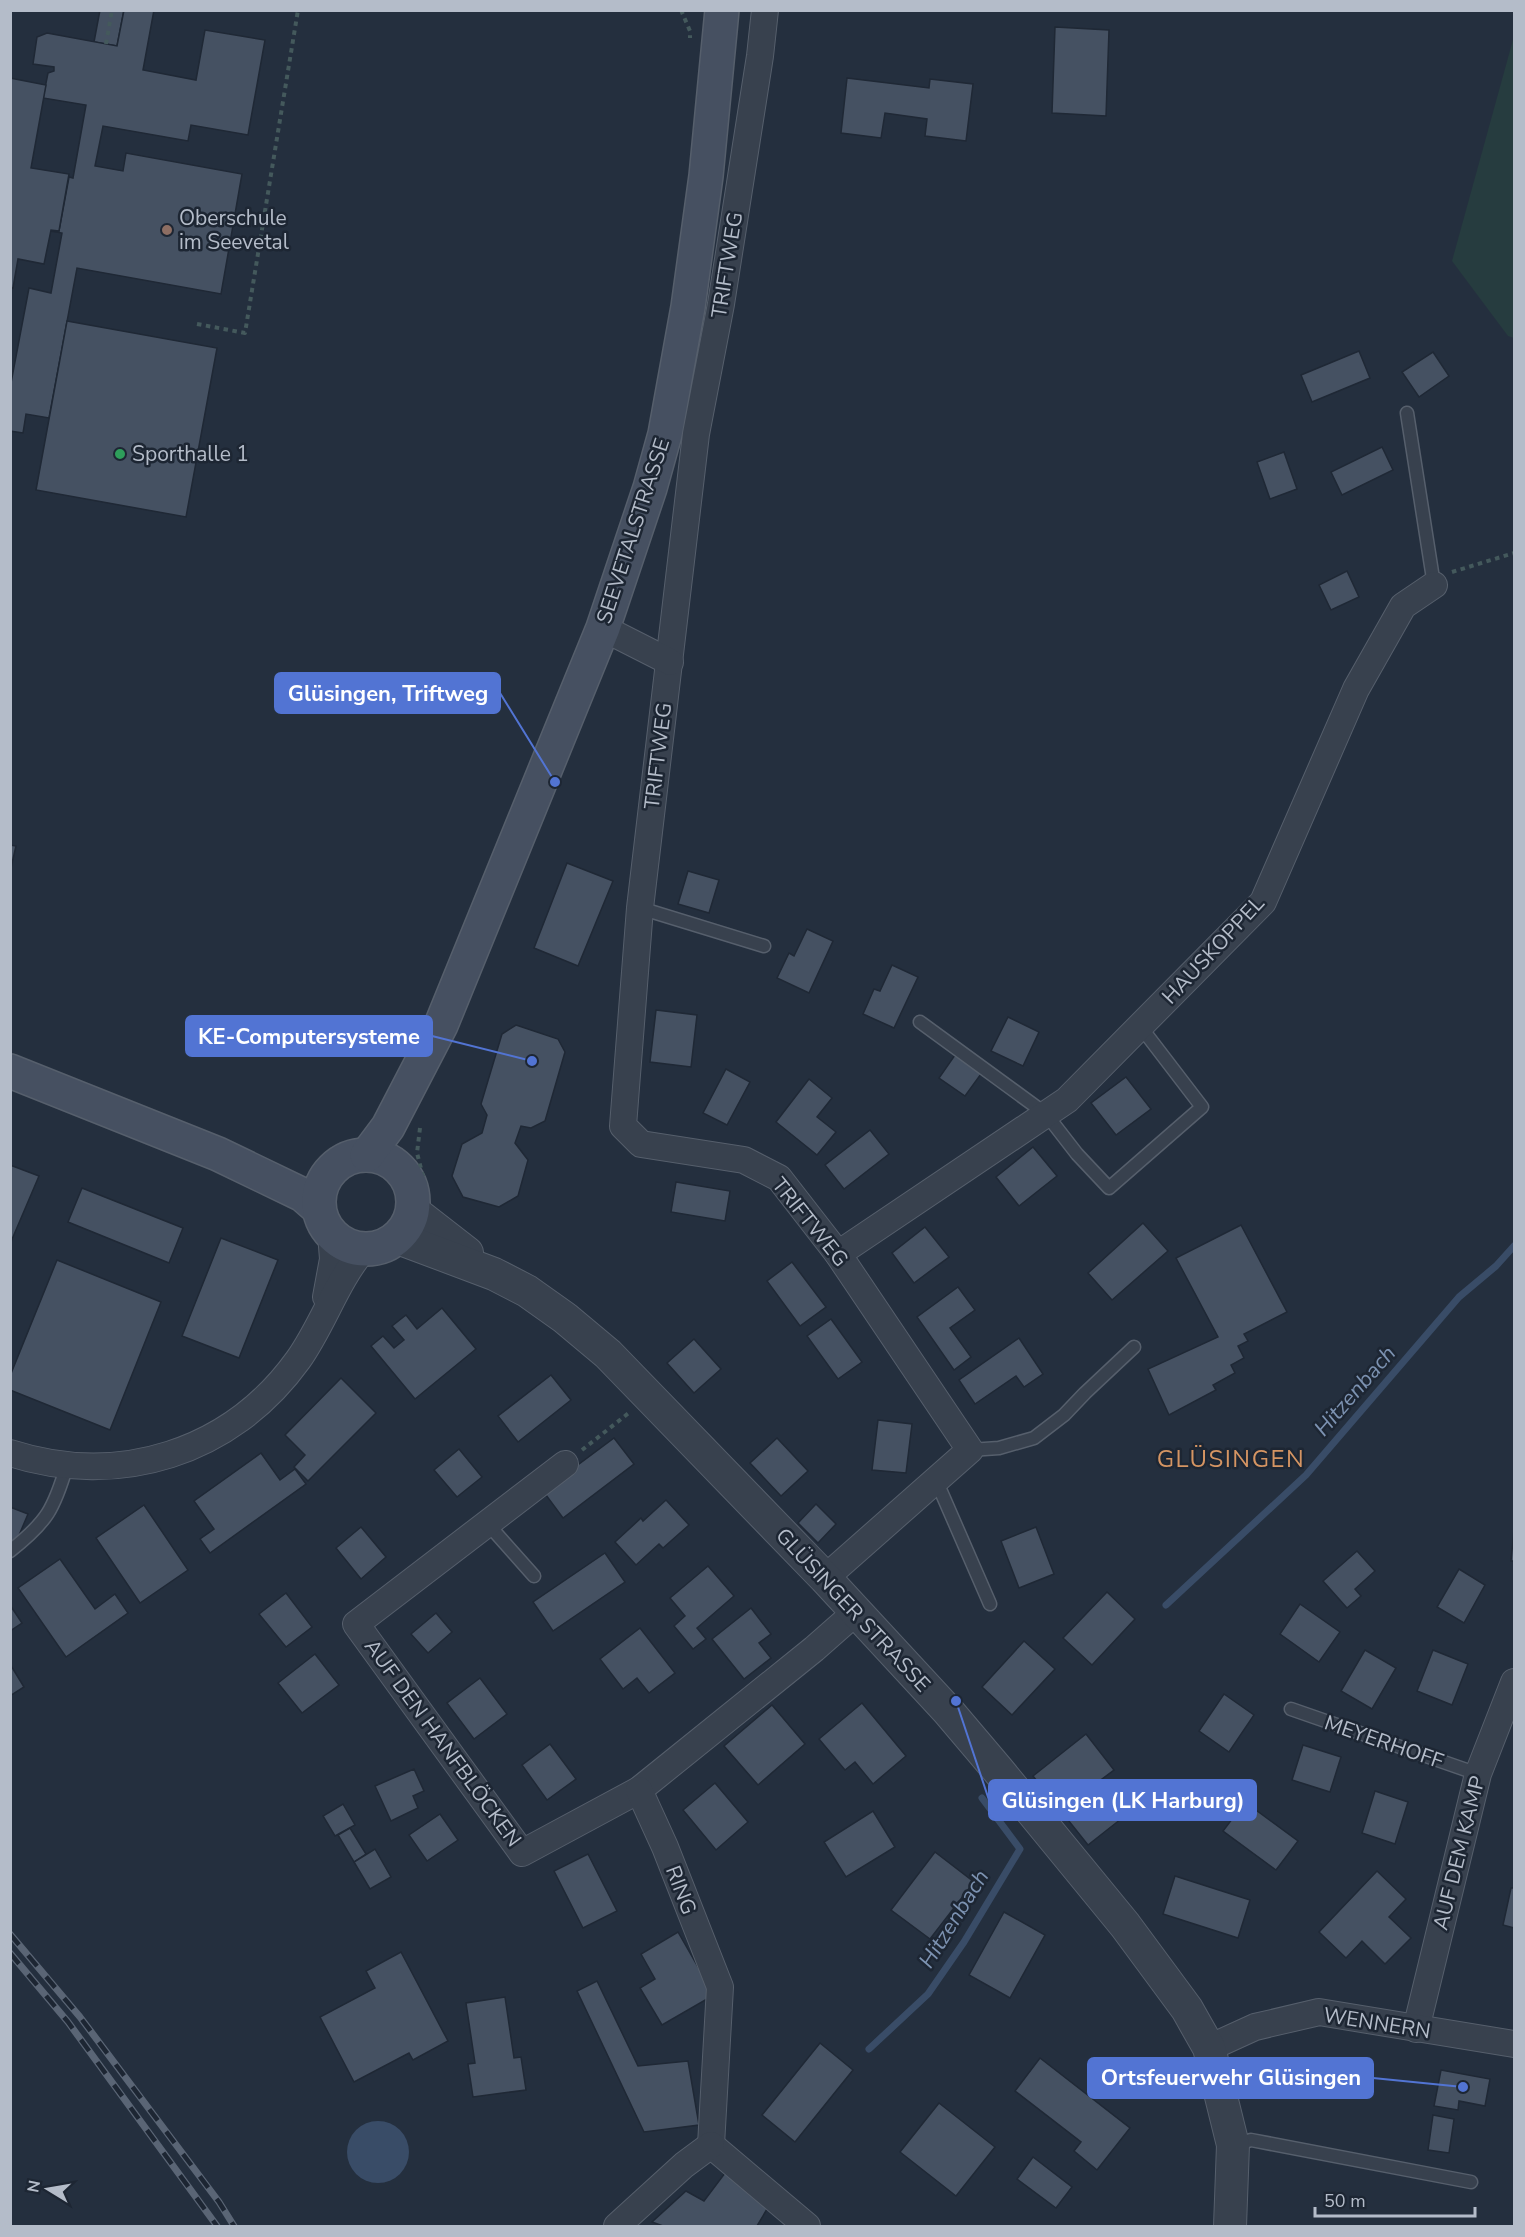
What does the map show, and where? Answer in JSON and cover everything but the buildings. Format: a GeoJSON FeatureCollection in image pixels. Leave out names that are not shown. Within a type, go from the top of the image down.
{"type":"FeatureCollection","features":[{"type":"Feature","properties":{"kind":"main road","name":"SEEVETALSTRASSE"},"geometry":{"type":"LineString","coordinates":[[400,1169],[406,1137],[441,1025],[603,628],[650,488],[675,382],[688,307],[706,176],[722,10]]}},
{"type":"Feature","properties":{"kind":"main road","name":"SEEVETALSTRASSE"},"geometry":{"type":"LineString","coordinates":[[366,1155],[388,1127],[441,1025]]}},
{"type":"Feature","properties":{"kind":"main road"},"geometry":{"type":"LineString","coordinates":[[10,1071],[218,1154],[303,1195],[340,1242],[363,1250],[388,1245],[405,1224],[413,1196],[409,1182],[400,1169],[379,1156],[352,1157],[339,1164],[328,1174],[322,1185],[319,1196],[325,1222]]}},
{"type":"Feature","properties":{"kind":"main road"},"geometry":{"type":"LineString","coordinates":[[218,1154],[305,1173],[328,1174]]}},
{"type":"Feature","properties":{"kind":"street","name":"TRIFTWEG"},"geometry":{"type":"LineString","coordinates":[[765,10],[760,56],[723,292],[696,434],[640,908],[623,1126],[641,1144],[744,1160],[779,1178],[838,1254],[970,1450]]}},
{"type":"Feature","properties":{"kind":"street","name":"HAUSKOPPEL"},"geometry":{"type":"LineString","coordinates":[[838,1254],[1067,1100],[1263,902],[1356,689],[1404,606],[1434,585]]}},
{"type":"Feature","properties":{"kind":"street"},"geometry":{"type":"LineString","coordinates":[[603,628],[670,662]]}},
{"type":"Feature","properties":{"kind":"street"},"geometry":{"type":"LineString","coordinates":[[323,1318],[333,1258],[325,1222]]}},
{"type":"Feature","properties":{"kind":"street","name":"GLÜSINGER STRASSE"},"geometry":{"type":"LineString","coordinates":[[405,1224],[527,1291],[565,1318],[608,1354],[825,1578],[991,1761],[1125,1925],[1187,2009],[1209,2048],[1233,2145],[1230,2226]]}},
{"type":"Feature","properties":{"kind":"street"},"geometry":{"type":"LineString","coordinates":[[10,1453],[67,1465],[93,1467],[135,1464],[169,1456],[207,1440],[236,1422],[297,1362],[353,1262],[363,1250]]}},
{"type":"Feature","properties":{"kind":"street"},"geometry":{"type":"LineString","coordinates":[[825,1578],[970,1450]]}},
{"type":"Feature","properties":{"kind":"street","name":"AUF DEN HANFBLÖCKEN"},"geometry":{"type":"LineString","coordinates":[[565,1464],[356,1624],[522,1853],[639,1790]]}},
{"type":"Feature","properties":{"kind":"street"},"geometry":{"type":"LineString","coordinates":[[639,1790],[856,1612]]}},
{"type":"Feature","properties":{"kind":"street","name":"AUF DEM KAMP"},"geometry":{"type":"LineString","coordinates":[[1416,2029],[1478,1774],[1515,1682]]}},
{"type":"Feature","properties":{"kind":"street","name":"RING"},"geometry":{"type":"LineString","coordinates":[[639,1790],[665,1846],[720,1987],[711,2145]]}},
{"type":"Feature","properties":{"kind":"street","name":"WENNERN"},"geometry":{"type":"LineString","coordinates":[[1209,2048],[1255,2027],[1319,2012],[1515,2044]]}},
{"type":"Feature","properties":{"kind":"street"},"geometry":{"type":"LineString","coordinates":[[617,2226],[684,2165],[711,2145],[807,2226]]}},
{"type":"Feature","properties":{"kind":"lane"},"geometry":{"type":"LineString","coordinates":[[1407,413],[1434,585]]}},
{"type":"Feature","properties":{"kind":"lane"},"geometry":{"type":"LineString","coordinates":[[640,908],[764,946]]}},
{"type":"Feature","properties":{"kind":"lane"},"geometry":{"type":"LineString","coordinates":[[920,1022],[1046,1114],[1077,1154],[1109,1188],[1202,1107],[1140,1026]]}},
{"type":"Feature","properties":{"kind":"lane"},"geometry":{"type":"LineString","coordinates":[[970,1450],[999,1448],[1034,1438],[1064,1415],[1134,1347]]}},
{"type":"Feature","properties":{"kind":"lane"},"geometry":{"type":"LineString","coordinates":[[10,1551],[28,1537],[52,1509],[58,1497],[67,1465]]}},
{"type":"Feature","properties":{"kind":"lane"},"geometry":{"type":"LineString","coordinates":[[936,1480],[990,1604]]}},
{"type":"Feature","properties":{"kind":"lane"},"geometry":{"type":"LineString","coordinates":[[487,1523],[534,1576]]}},
{"type":"Feature","properties":{"kind":"lane","name":"MEYERHOFF"},"geometry":{"type":"LineString","coordinates":[[1291,1709],[1478,1774]]}},
{"type":"Feature","properties":{"kind":"lane"},"geometry":{"type":"LineString","coordinates":[[1233,2145],[1251,2140],[1471,2182]]}},
{"type":"Feature","properties":{"kind":"path"},"geometry":{"type":"LineString","coordinates":[[105,44],[112,10]]}},
{"type":"Feature","properties":{"kind":"path"},"geometry":{"type":"LineString","coordinates":[[196,324],[245,333],[298,10]]}},
{"type":"Feature","properties":{"kind":"path"},"geometry":{"type":"LineString","coordinates":[[681,10],[690,31],[690,40]]}},
{"type":"Feature","properties":{"kind":"path"},"geometry":{"type":"LineString","coordinates":[[1434,585],[1455,571],[1515,553]]}},
{"type":"Feature","properties":{"kind":"path"},"geometry":{"type":"LineString","coordinates":[[565,1464],[637,1407]]}},
{"type":"Feature","properties":{"kind":"green space"},"geometry":{"type":"Polygon","coordinates":[[[1514,36],[1514,338],[1508,336],[1452,261],[1514,36]]]}},
{"type":"Feature","properties":{"kind":"water"},"geometry":{"type":"Polygon","coordinates":[[[378,2121],[395,2126],[400,2130],[404,2135],[409,2152],[404,2169],[400,2174],[395,2178],[378,2183],[361,2178],[356,2174],[352,2169],[347,2152],[352,2135],[356,2130],[361,2126],[378,2121]]]}},
{"type":"Feature","properties":{"kind":"waterway","name":"Hitzenbach"},"geometry":{"type":"LineString","coordinates":[[1166,1605],[1306,1475],[1459,1297],[1496,1266],[1514,1246]]}},
{"type":"Feature","properties":{"kind":"waterway","name":"Hitzenbach"},"geometry":{"type":"LineString","coordinates":[[869,2049],[928,1994],[964,1942],[1020,1849],[982,1798]]}},
{"type":"Feature","properties":{"kind":"railway"},"geometry":{"type":"LineString","coordinates":[[10,1934],[80,2017],[219,2202],[234,2226]]}},
{"type":"Feature","properties":{"kind":"railway"},"geometry":{"type":"LineString","coordinates":[[10,1953],[68,2022],[217,2226]]}},
{"type":"Feature","properties":{"kind":"place","name":"Oberschule im Seevetal"},"geometry":{"type":"Point","coordinates":[167,230]}},
{"type":"Feature","properties":{"kind":"place","name":"Sporthalle 1"},"geometry":{"type":"Point","coordinates":[120,454]}},
{"type":"Feature","properties":{"kind":"place","name":"Glüsingen, Triftweg"},"geometry":{"type":"Point","coordinates":[555,782]}},
{"type":"Feature","properties":{"kind":"place","name":"KE-Computersysteme"},"geometry":{"type":"Point","coordinates":[532,1061]}},
{"type":"Feature","properties":{"kind":"place","name":"Glüsingen (LK Harburg)"},"geometry":{"type":"Point","coordinates":[956,1701]}},
{"type":"Feature","properties":{"kind":"place","name":"Ortsfeuerwehr Glüsingen"},"geometry":{"type":"Point","coordinates":[1463,2087]}},
{"type":"Feature","properties":{"kind":"district","name":"GLÜSINGEN"},"geometry":{"type":"Point","coordinates":[1231,1459]}}]}
